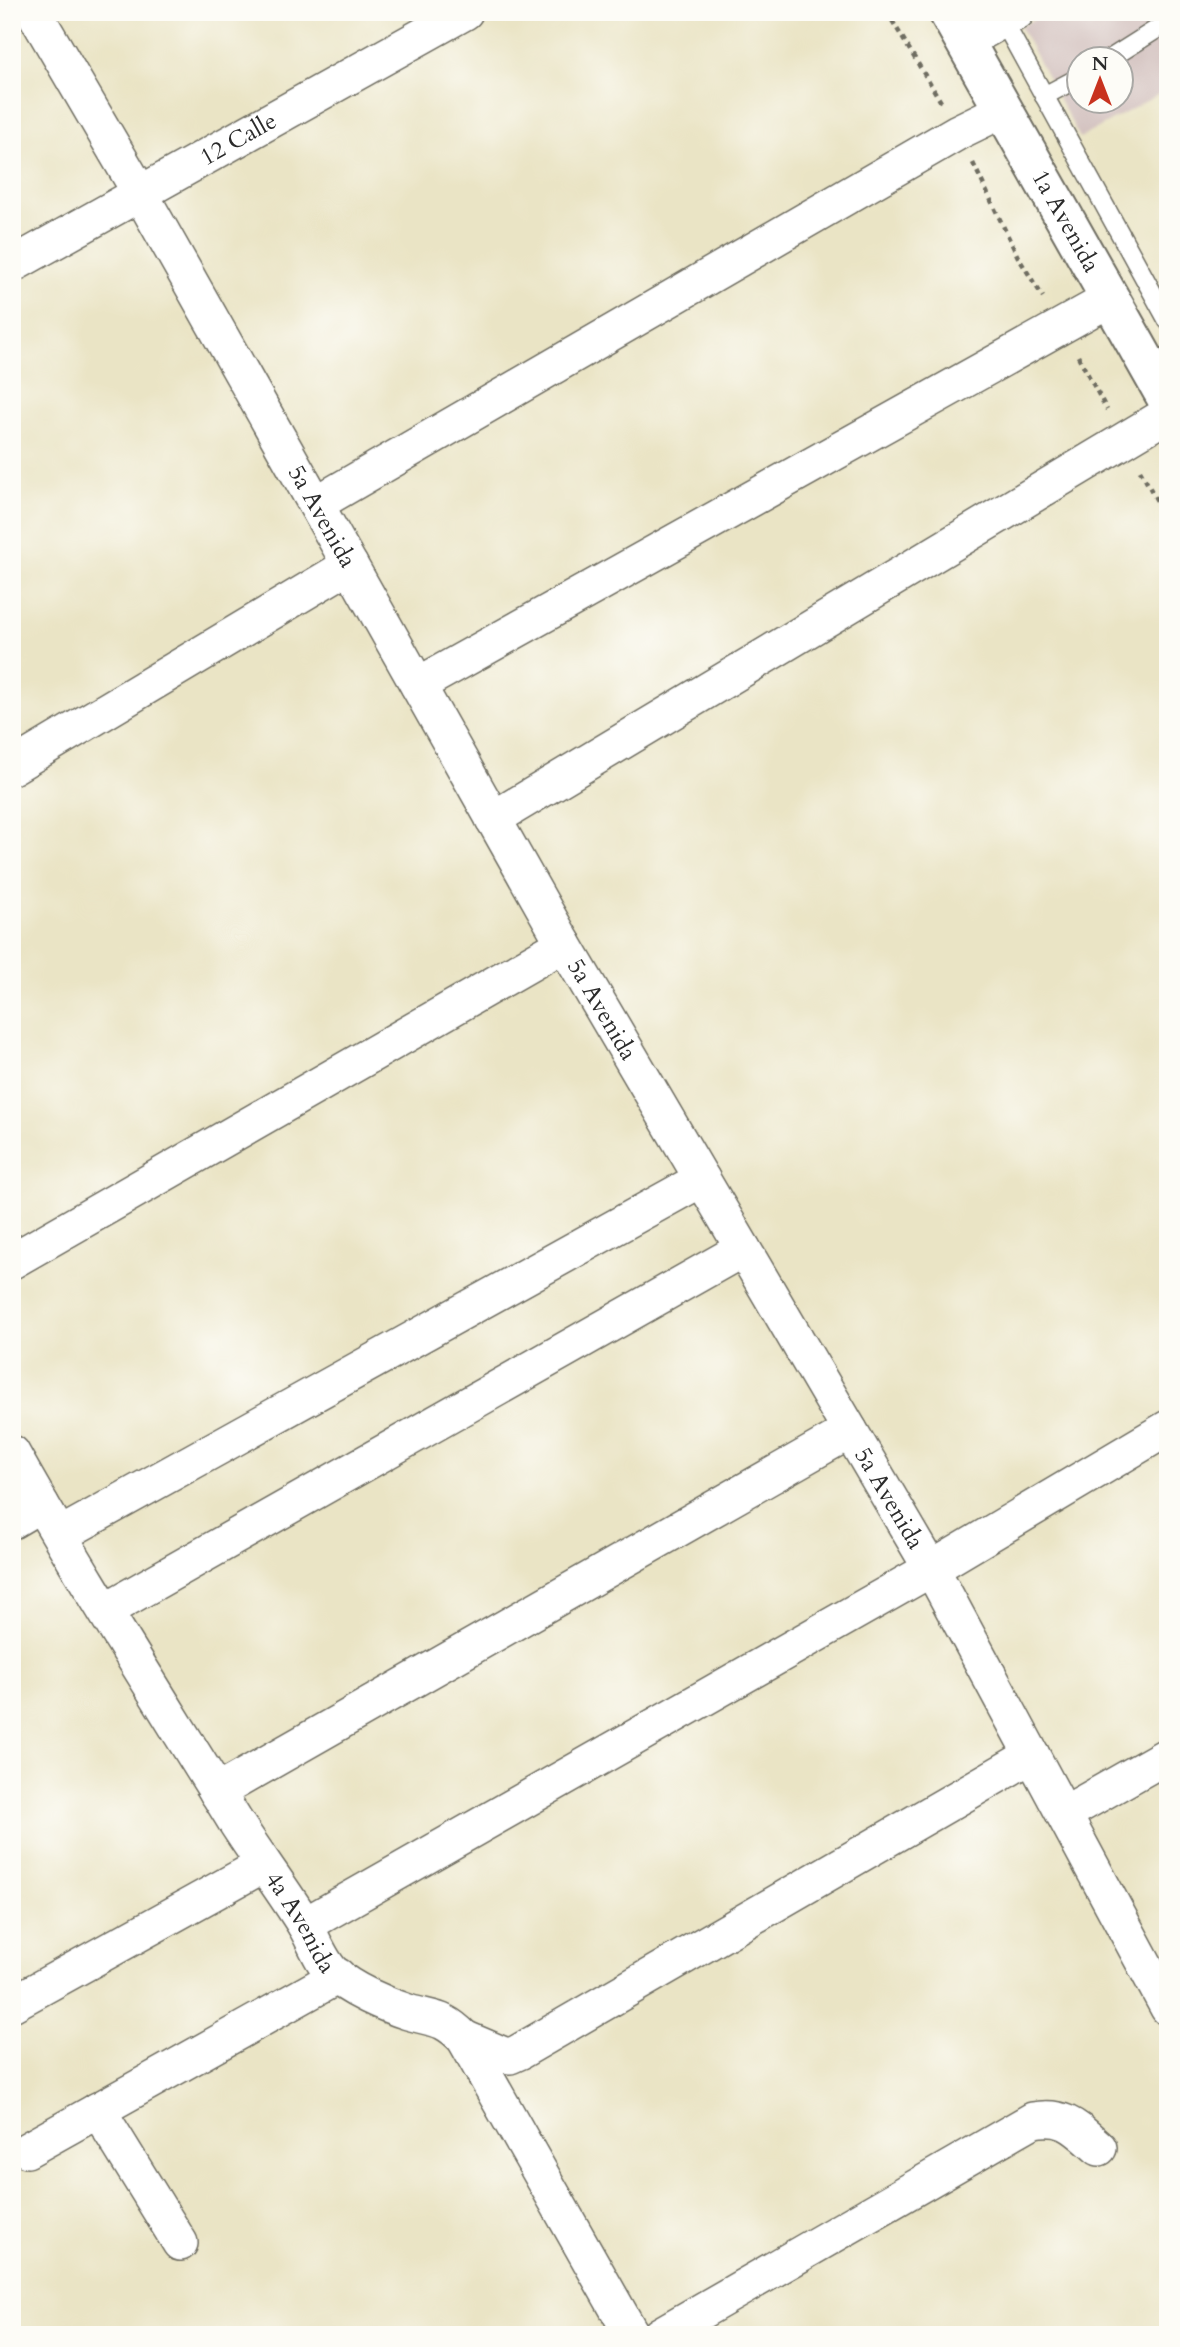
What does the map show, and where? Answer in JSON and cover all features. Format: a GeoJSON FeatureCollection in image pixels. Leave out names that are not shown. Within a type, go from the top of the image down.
{"type":"FeatureCollection","features":[{"type":"Feature","properties":{"kind":"main road","name":"1a Avenida"},"geometry":{"type":"LineString","coordinates":[[956,27],[1168,401]]}},
{"type":"Feature","properties":{"kind":"street","name":"5a Avenida"},"geometry":{"type":"LineString","coordinates":[[34,12],[140,193],[564,944],[931,1569],[1168,2008]]}},
{"type":"Feature","properties":{"kind":"street","name":"12 Calle"},"geometry":{"type":"LineString","coordinates":[[12,265],[465,12]]}},
{"type":"Feature","properties":{"kind":"street"},"geometry":{"type":"LineString","coordinates":[[956,27],[1006,15]]}},
{"type":"Feature","properties":{"kind":"street"},"geometry":{"type":"LineString","coordinates":[[316,504],[958,132],[1003,110]]}},
{"type":"Feature","properties":{"kind":"street"},"geometry":{"type":"LineString","coordinates":[[418,685],[1110,299]]}},
{"type":"Feature","properties":{"kind":"street"},"geometry":{"type":"LineString","coordinates":[[493,819],[1168,414]]}},
{"type":"Feature","properties":{"kind":"street"},"geometry":{"type":"LineString","coordinates":[[12,767],[350,565]]}},
{"type":"Feature","properties":{"kind":"street"},"geometry":{"type":"LineString","coordinates":[[12,1261],[564,944]]}},
{"type":"Feature","properties":{"kind":"street"},"geometry":{"type":"LineString","coordinates":[[60,1535],[702,1179]]}},
{"type":"Feature","properties":{"kind":"street"},"geometry":{"type":"LineString","coordinates":[[106,1610],[743,1249]]}},
{"type":"Feature","properties":{"kind":"street"},"geometry":{"type":"LineString","coordinates":[[305,1925],[931,1569],[1168,1428]]}},
{"type":"Feature","properties":{"kind":"street"},"geometry":{"type":"LineString","coordinates":[[217,1792],[850,1432]]}},
{"type":"Feature","properties":{"kind":"street","name":"4a Avenida"},"geometry":{"type":"LineString","coordinates":[[12,1453],[27,1513],[60,1535],[217,1792],[305,1925],[332,1972],[391,2006],[438,2018],[451,2025],[464,2038],[632,2335]]}},
{"type":"Feature","properties":{"kind":"street"},"geometry":{"type":"LineString","coordinates":[[464,2038],[504,2055],[510,2056],[519,2052],[1032,1755]]}},
{"type":"Feature","properties":{"kind":"street"},"geometry":{"type":"LineString","coordinates":[[1063,1814],[1168,1755]]}},
{"type":"Feature","properties":{"kind":"street"},"geometry":{"type":"LineString","coordinates":[[12,2004],[263,1865]]}},
{"type":"Feature","properties":{"kind":"street"},"geometry":{"type":"LineString","coordinates":[[27,2150],[338,1976]]}},
{"type":"Feature","properties":{"kind":"street"},"geometry":{"type":"LineString","coordinates":[[99,2110],[180,2243]]}},
{"type":"Feature","properties":{"kind":"street"},"geometry":{"type":"LineString","coordinates":[[660,2335],[1033,2120],[1048,2117],[1068,2122],[1099,2148]]}},
{"type":"Feature","properties":{"kind":"lane"},"geometry":{"type":"LineString","coordinates":[[1006,15],[1044,96],[1168,321]]}},
{"type":"Feature","properties":{"kind":"lane"},"geometry":{"type":"LineString","coordinates":[[1130,46],[1168,22]]}},
{"type":"Feature","properties":{"kind":"lane"},"geometry":{"type":"LineString","coordinates":[[1044,96],[1064,86]]}},
{"type":"Feature","properties":{"kind":"path"},"geometry":{"type":"LineString","coordinates":[[887,12],[958,132]]}},
{"type":"Feature","properties":{"kind":"shaded area"},"geometry":{"type":"Polygon","coordinates":[[[1046,12],[1168,12],[1168,89],[1134,108],[1134,46],[1064,46],[1064,108],[1020,27],[1046,12]]]}},
{"type":"Feature","properties":{"kind":"shaded area"},"geometry":{"type":"Polygon","coordinates":[[[1068,116],[1120,116],[1080,138],[1068,116]]]}}]}
